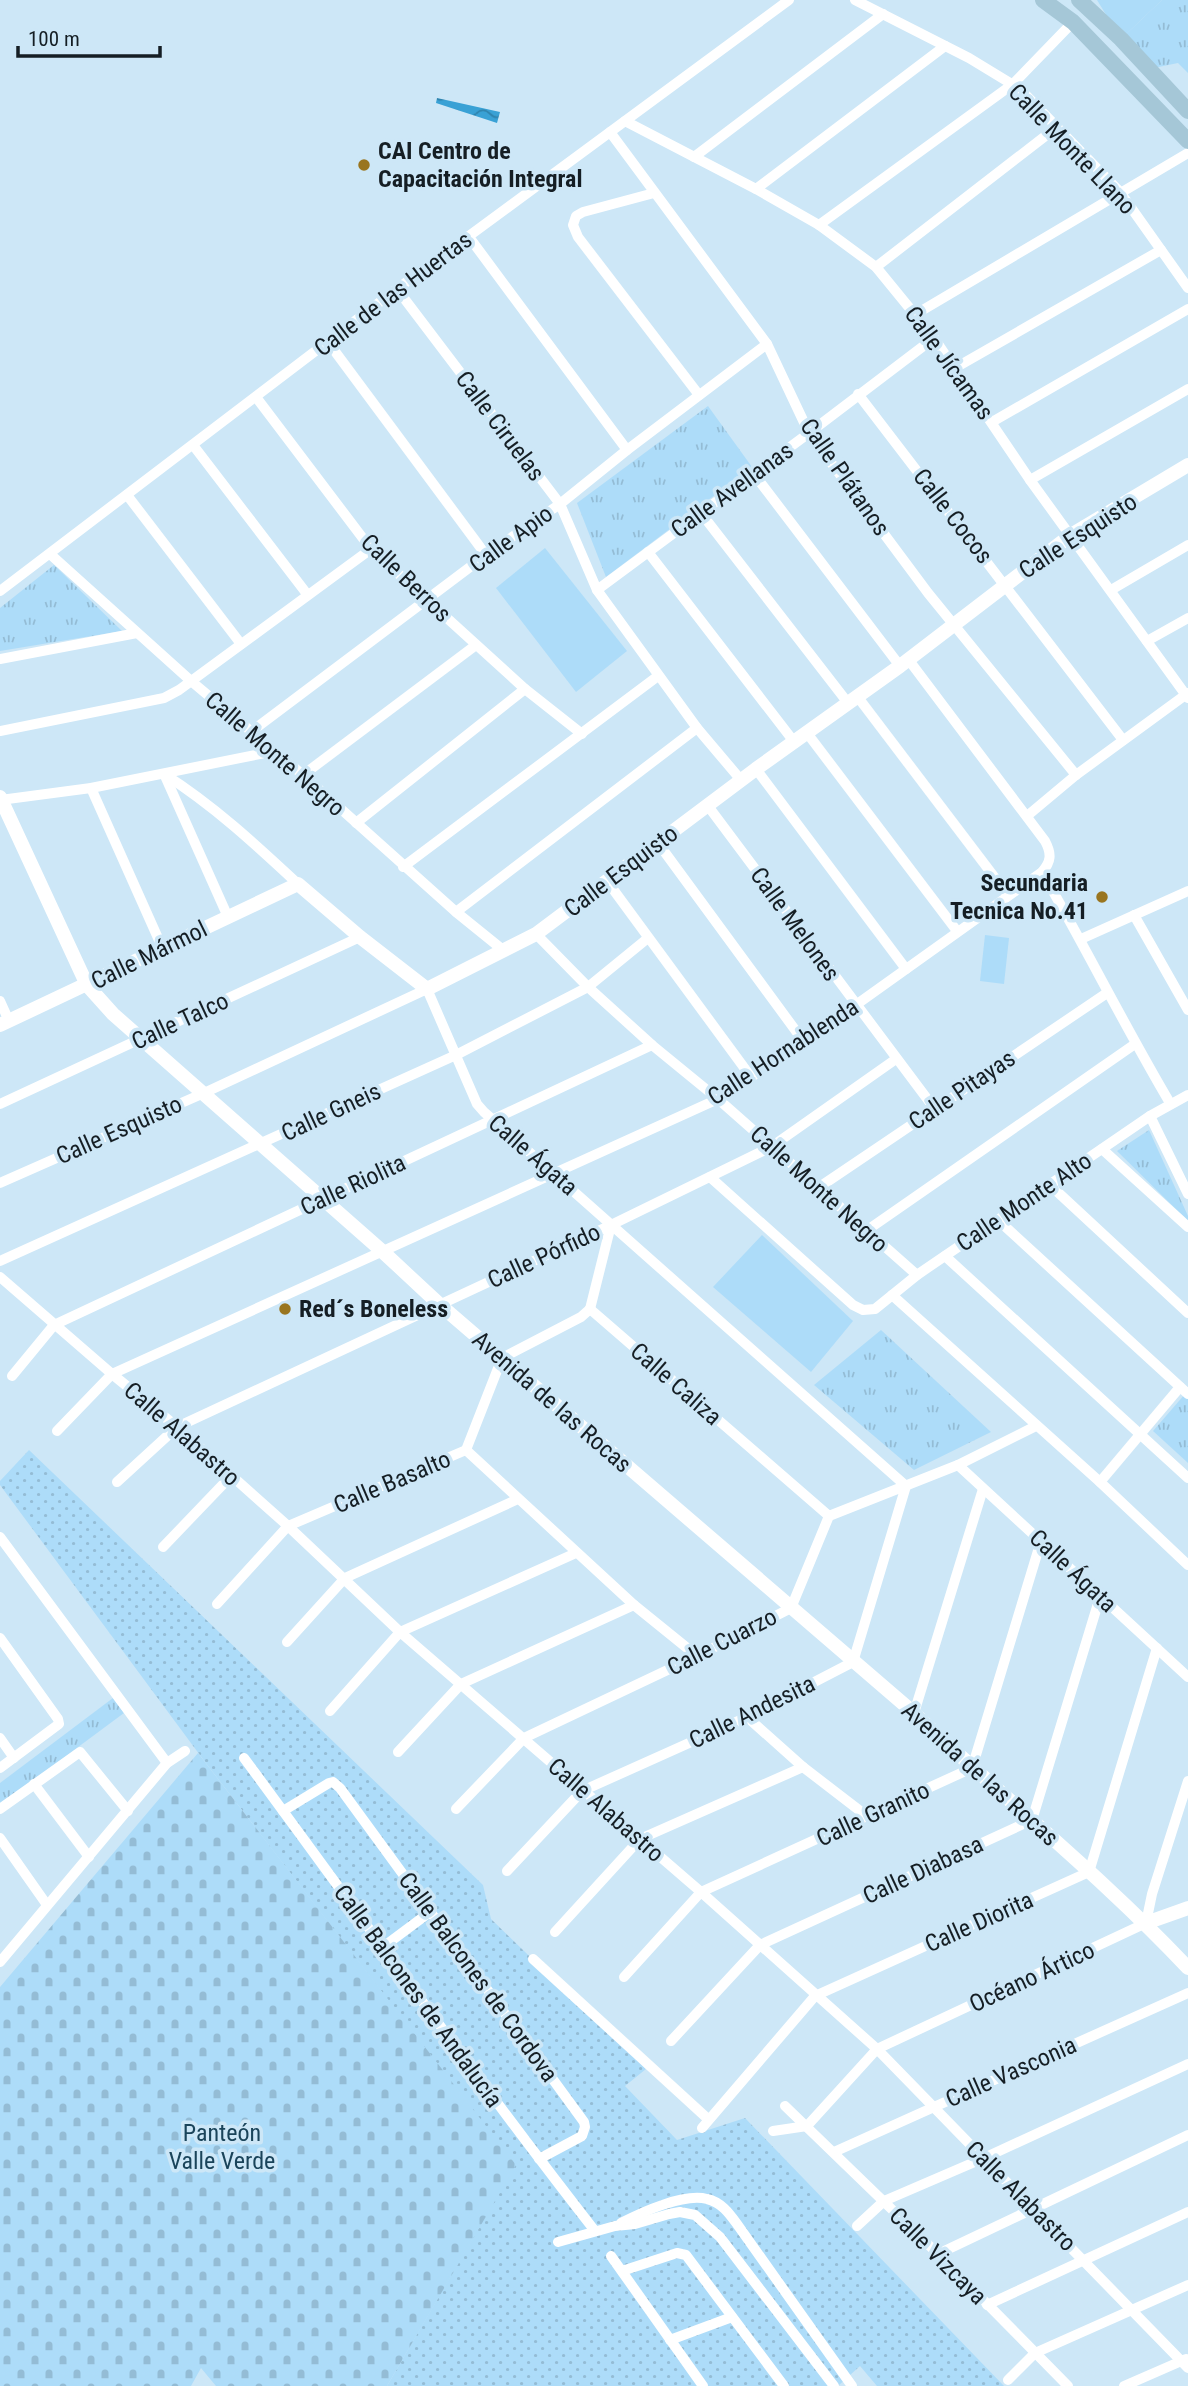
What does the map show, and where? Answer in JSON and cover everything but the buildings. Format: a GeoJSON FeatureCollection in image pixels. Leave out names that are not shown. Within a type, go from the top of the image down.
{"type":"FeatureCollection","features":[{"type":"Feature","properties":{"kind":"main road"},"geometry":{"type":"LineString","coordinates":[[1043,0],[1073,22],[1188,141]]}},
{"type":"Feature","properties":{"kind":"main road"},"geometry":{"type":"LineString","coordinates":[[1079,0],[1121,39],[1188,111]]}},
{"type":"Feature","properties":{"kind":"street","name":"Calle de las Huertas"},"geometry":{"type":"LineString","coordinates":[[0,591],[397,289],[789,0]]}},
{"type":"Feature","properties":{"kind":"street","name":"Calle Monte Llano"},"geometry":{"type":"LineString","coordinates":[[855,0],[1013,84],[1120,192],[1188,288]]}},
{"type":"Feature","properties":{"kind":"street"},"geometry":{"type":"LineString","coordinates":[[694,157],[883,14]]}},
{"type":"Feature","properties":{"kind":"street"},"geometry":{"type":"LineString","coordinates":[[819,225],[1013,84],[1073,22]]}},
{"type":"Feature","properties":{"kind":"street"},"geometry":{"type":"LineString","coordinates":[[756,189],[945,46]]}},
{"type":"Feature","properties":{"kind":"street","name":"Calle Jícamas"},"geometry":{"type":"LineString","coordinates":[[625,121],[819,225],[876,267],[934,338],[1030,480],[1187,695]]}},
{"type":"Feature","properties":{"kind":"street"},"geometry":{"type":"LineString","coordinates":[[876,267],[1057,127]]}},
{"type":"Feature","properties":{"kind":"street","name":"Calle Plátanos"},"geometry":{"type":"LineString","coordinates":[[610,132],[767,344],[809,433],[954,624],[1076,775]]}},
{"type":"Feature","properties":{"kind":"street"},"geometry":{"type":"LineString","coordinates":[[916,314],[1188,153]]}},
{"type":"Feature","properties":{"kind":"street"},"geometry":{"type":"LineString","coordinates":[[654,193],[583,212],[576,216],[573,225],[579,237],[699,395]]}},
{"type":"Feature","properties":{"kind":"street"},"geometry":{"type":"LineString","coordinates":[[469,237],[627,450]]}},
{"type":"Feature","properties":{"kind":"street"},"geometry":{"type":"LineString","coordinates":[[955,368],[1161,250]]}},
{"type":"Feature","properties":{"kind":"street","name":"Calle Ciruelas"},"geometry":{"type":"LineString","coordinates":[[397,289],[559,504],[597,590],[697,728],[741,780]]}},
{"type":"Feature","properties":{"kind":"street"},"geometry":{"type":"LineString","coordinates":[[992,422],[1188,309]]}},
{"type":"Feature","properties":{"kind":"street","name":"Calle Avellanas"},"geometry":{"type":"LineString","coordinates":[[597,590],[934,338]]}},
{"type":"Feature","properties":{"kind":"street"},"geometry":{"type":"LineString","coordinates":[[328,342],[486,555]]}},
{"type":"Feature","properties":{"kind":"street","name":"Calle Apio"},"geometry":{"type":"LineString","coordinates":[[252,731],[486,555],[559,504],[767,344]]}},
{"type":"Feature","properties":{"kind":"street"},"geometry":{"type":"LineString","coordinates":[[1030,480],[1188,389]]}},
{"type":"Feature","properties":{"kind":"street","name":"Calle Cocos"},"geometry":{"type":"LineString","coordinates":[[858,394],[1123,740]]}},
{"type":"Feature","properties":{"kind":"street","name":"Calle Berros"},"geometry":{"type":"LineString","coordinates":[[256,397],[370,549],[525,689],[582,734]]}},
{"type":"Feature","properties":{"kind":"street"},"geometry":{"type":"LineString","coordinates":[[193,445],[307,594]]}},
{"type":"Feature","properties":{"kind":"street","name":"Calle Esquisto"},"geometry":{"type":"LineString","coordinates":[[0,1183],[204,1093],[427,989],[536,934],[1071,535],[1188,465]]}},
{"type":"Feature","properties":{"kind":"street"},"geometry":{"type":"LineString","coordinates":[[754,474],[1045,841],[1051,855],[1042,872],[1170,1103]]}},
{"type":"Feature","properties":{"kind":"street"},"geometry":{"type":"LineString","coordinates":[[127,495],[241,644]]}},
{"type":"Feature","properties":{"kind":"street"},"geometry":{"type":"LineString","coordinates":[[701,513],[1008,895]]}},
{"type":"Feature","properties":{"kind":"street"},"geometry":{"type":"LineString","coordinates":[[1111,590],[1188,545]]}},
{"type":"Feature","properties":{"kind":"street"},"geometry":{"type":"LineString","coordinates":[[0,731],[164,698],[370,549]]}},
{"type":"Feature","properties":{"kind":"street"},"geometry":{"type":"LineString","coordinates":[[648,552],[795,743]]}},
{"type":"Feature","properties":{"kind":"street","name":"Calle Monte Negro"},"geometry":{"type":"LineString","coordinates":[[50,554],[191,681],[303,775],[403,867],[503,950]]}},
{"type":"Feature","properties":{"kind":"street"},"geometry":{"type":"LineString","coordinates":[[1147,641],[1188,618]]}},
{"type":"Feature","properties":{"kind":"street"},"geometry":{"type":"LineString","coordinates":[[0,659],[137,633]]}},
{"type":"Feature","properties":{"kind":"street"},"geometry":{"type":"LineString","coordinates":[[303,775],[476,645]]}},
{"type":"Feature","properties":{"kind":"street"},"geometry":{"type":"LineString","coordinates":[[403,867],[658,676]]}},
{"type":"Feature","properties":{"kind":"street"},"geometry":{"type":"LineString","coordinates":[[356,823],[525,689]]}},
{"type":"Feature","properties":{"kind":"street"},"geometry":{"type":"LineString","coordinates":[[1027,816],[1076,775],[1187,695]]}},
{"type":"Feature","properties":{"kind":"street"},"geometry":{"type":"LineString","coordinates":[[456,912],[697,728]]}},
{"type":"Feature","properties":{"kind":"street"},"geometry":{"type":"LineString","coordinates":[[807,733],[957,931]]}},
{"type":"Feature","properties":{"kind":"street"},"geometry":{"type":"LineString","coordinates":[[0,799],[91,788],[275,751]]}},
{"type":"Feature","properties":{"kind":"street"},"geometry":{"type":"LineString","coordinates":[[756,769],[906,969]]}},
{"type":"Feature","properties":{"kind":"street"},"geometry":{"type":"LineString","coordinates":[[164,774],[228,917]]}},
{"type":"Feature","properties":{"kind":"street","name":"Calle Ágata"},"geometry":{"type":"LineString","coordinates":[[164,774],[241,831],[360,937],[427,989],[477,1104],[906,1486]]}},
{"type":"Feature","properties":{"kind":"street"},"geometry":{"type":"LineString","coordinates":[[91,788],[162,947]]}},
{"type":"Feature","properties":{"kind":"street","name":"Avenida de las Rocas"},"geometry":{"type":"LineString","coordinates":[[0,799],[87,985],[141,1040],[262,1144],[439,1304],[914,1713],[971,1768],[1146,1923],[1188,1968]]}},
{"type":"Feature","properties":{"kind":"street","name":"Calle Melones"},"geometry":{"type":"LineString","coordinates":[[708,806],[855,1006],[934,1108]]}},
{"type":"Feature","properties":{"kind":"street"},"geometry":{"type":"LineString","coordinates":[[658,843],[804,1042]]}},
{"type":"Feature","properties":{"kind":"street","name":"Calle Hornablenda"},"geometry":{"type":"LineString","coordinates":[[111,1374],[718,1098],[804,1042],[1042,872]]}},
{"type":"Feature","properties":{"kind":"street"},"geometry":{"type":"LineString","coordinates":[[607,881],[751,1077]]}},
{"type":"Feature","properties":{"kind":"street","name":"Calle Mármol"},"geometry":{"type":"LineString","coordinates":[[5,1023],[298,884]]}},
{"type":"Feature","properties":{"kind":"street"},"geometry":{"type":"LineString","coordinates":[[1081,939],[1188,891]]}},
{"type":"Feature","properties":{"kind":"street"},"geometry":{"type":"LineString","coordinates":[[1134,915],[1188,1010]]}},
{"type":"Feature","properties":{"kind":"street","name":"Calle Monte Negro"},"geometry":{"type":"LineString","coordinates":[[536,934],[588,987],[652,1045],[718,1098],[917,1275]]}},
{"type":"Feature","properties":{"kind":"street","name":"Calle Talco"},"geometry":{"type":"LineString","coordinates":[[0,1104],[360,937]]}},
{"type":"Feature","properties":{"kind":"street","name":"Calle Gneis"},"geometry":{"type":"LineString","coordinates":[[0,1261],[456,1055],[588,987],[648,938]]}},
{"type":"Feature","properties":{"kind":"street","name":"Calle Pitayas"},"geometry":{"type":"LineString","coordinates":[[818,1188],[1107,993]]}},
{"type":"Feature","properties":{"kind":"street"},"geometry":{"type":"LineString","coordinates":[[0,1001],[5,1023]]}},
{"type":"Feature","properties":{"kind":"street"},"geometry":{"type":"LineString","coordinates":[[866,1231],[1135,1044]]}},
{"type":"Feature","properties":{"kind":"street","name":"Calle Riolita"},"geometry":{"type":"LineString","coordinates":[[54,1325],[652,1045]]}},
{"type":"Feature","properties":{"kind":"street","name":"Calle Pórfido"},"geometry":{"type":"LineString","coordinates":[[117,1482],[177,1427],[771,1147],[896,1059]]}},
{"type":"Feature","properties":{"kind":"street","name":"Calle Monte Alto"},"geometry":{"type":"LineString","coordinates":[[710,1177],[853,1305],[863,1310],[875,1310],[917,1275],[1150,1116],[1188,1095]]}},
{"type":"Feature","properties":{"kind":"street"},"geometry":{"type":"LineString","coordinates":[[1150,1116],[1183,1168],[1188,1194]]}},
{"type":"Feature","properties":{"kind":"street"},"geometry":{"type":"LineString","coordinates":[[1102,1149],[1188,1227]]}},
{"type":"Feature","properties":{"kind":"street"},"geometry":{"type":"LineString","coordinates":[[1050,1185],[1188,1312]]}},
{"type":"Feature","properties":{"kind":"street"},"geometry":{"type":"LineString","coordinates":[[998,1220],[1184,1391],[1140,1435],[1100,1482]]}},
{"type":"Feature","properties":{"kind":"street"},"geometry":{"type":"LineString","coordinates":[[502,1358],[581,1317],[590,1309],[611,1224]]}},
{"type":"Feature","properties":{"kind":"street"},"geometry":{"type":"LineString","coordinates":[[945,1256],[1140,1435],[1187,1474]]}},
{"type":"Feature","properties":{"kind":"street","name":"Calle Alabastro"},"geometry":{"type":"LineString","coordinates":[[1,1281],[177,1427],[345,1578],[400,1632],[701,1892],[877,2049],[1131,2311],[1186,2363]]}},
{"type":"Feature","properties":{"kind":"street"},"geometry":{"type":"LineString","coordinates":[[892,1295],[1188,1565]]}},
{"type":"Feature","properties":{"kind":"street","name":"Calle Caliza"},"geometry":{"type":"LineString","coordinates":[[590,1309],[829,1516]]}},
{"type":"Feature","properties":{"kind":"street"},"geometry":{"type":"LineString","coordinates":[[12,1376],[54,1325]]}},
{"type":"Feature","properties":{"kind":"street","name":"Calle Basalto"},"geometry":{"type":"LineString","coordinates":[[288,1526],[466,1450],[502,1358]]}},
{"type":"Feature","properties":{"kind":"street"},"geometry":{"type":"LineString","coordinates":[[57,1431],[111,1374]]}},
{"type":"Feature","properties":{"kind":"street"},"geometry":{"type":"LineString","coordinates":[[829,1516],[958,1465],[1036,1426]]}},
{"type":"Feature","properties":{"kind":"street"},"geometry":{"type":"LineString","coordinates":[[466,1450],[634,1605],[697,1656]]}},
{"type":"Feature","properties":{"kind":"street","name":"Calle Ágata"},"geometry":{"type":"LineString","coordinates":[[958,1465],[1188,1677]]}},
{"type":"Feature","properties":{"kind":"street"},"geometry":{"type":"LineString","coordinates":[[163,1547],[230,1476]]}},
{"type":"Feature","properties":{"kind":"street"},"geometry":{"type":"LineString","coordinates":[[853,1662],[906,1486]]}},
{"type":"Feature","properties":{"kind":"street"},"geometry":{"type":"LineString","coordinates":[[914,1713],[983,1489]]}},
{"type":"Feature","properties":{"kind":"street"},"geometry":{"type":"LineString","coordinates":[[287,1642],[345,1578],[518,1499]]}},
{"type":"Feature","properties":{"kind":"street","name":"Calle Cuarzo"},"geometry":{"type":"LineString","coordinates":[[456,1809],[524,1738],[791,1608],[829,1516]]}},
{"type":"Feature","properties":{"kind":"street"},"geometry":{"type":"LineString","coordinates":[[217,1604],[288,1526]]}},
{"type":"Feature","properties":{"kind":"street"},"geometry":{"type":"LineString","coordinates":[[0,1537],[167,1763]]}},
{"type":"Feature","properties":{"kind":"street"},"geometry":{"type":"LineString","coordinates":[[971,1768],[1041,1541]]}},
{"type":"Feature","properties":{"kind":"street"},"geometry":{"type":"LineString","coordinates":[[330,1711],[400,1632],[576,1553]]}},
{"type":"Feature","properties":{"kind":"street"},"geometry":{"type":"LineString","coordinates":[[1032,1820],[1100,1597]]}},
{"type":"Feature","properties":{"kind":"street"},"geometry":{"type":"LineString","coordinates":[[398,1752],[461,1684],[634,1605]]}},
{"type":"Feature","properties":{"kind":"street"},"geometry":{"type":"LineString","coordinates":[[0,1638],[59,1724],[0,1768]]}},
{"type":"Feature","properties":{"kind":"street"},"geometry":{"type":"LineString","coordinates":[[1089,1872],[1157,1648]]}},
{"type":"Feature","properties":{"kind":"street","name":"Calle Andesita"},"geometry":{"type":"LineString","coordinates":[[507,1871],[582,1791],[747,1717],[853,1662]]}},
{"type":"Feature","properties":{"kind":"street"},"geometry":{"type":"LineString","coordinates":[[747,1717],[803,1767],[869,1817]]}},
{"type":"Feature","properties":{"kind":"street"},"geometry":{"type":"LineString","coordinates":[[0,1738],[14,1758]]}},
{"type":"Feature","properties":{"kind":"street"},"geometry":{"type":"LineString","coordinates":[[2,1956],[167,1763],[185,1751]]}},
{"type":"Feature","properties":{"kind":"street"},"geometry":{"type":"LineString","coordinates":[[0,1809],[80,1752],[128,1811]]}},
{"type":"Feature","properties":{"kind":"street","name":"Calle Balcones de Andalucía"},"geometry":{"type":"LineString","coordinates":[[244,1758],[453,2045],[595,2231]]}},
{"type":"Feature","properties":{"kind":"street"},"geometry":{"type":"LineString","coordinates":[[555,1932],[640,1839],[803,1767]]}},
{"type":"Feature","properties":{"kind":"street","name":"Calle Granito"},"geometry":{"type":"LineString","coordinates":[[624,1977],[701,1892],[971,1768]]}},
{"type":"Feature","properties":{"kind":"street"},"geometry":{"type":"LineString","coordinates":[[1146,1923],[1152,1894],[1188,1781]]}},
{"type":"Feature","properties":{"kind":"street","name":"Calle Balcones de Cordova"},"geometry":{"type":"LineString","coordinates":[[283,1811],[324,1785],[333,1782],[340,1788],[584,2122],[582,2136],[539,2159]]}},
{"type":"Feature","properties":{"kind":"street"},"geometry":{"type":"LineString","coordinates":[[34,1784],[89,1857]]}},
{"type":"Feature","properties":{"kind":"street","name":"Calle Diabasa"},"geometry":{"type":"LineString","coordinates":[[671,2041],[760,1945],[1032,1820]]}},
{"type":"Feature","properties":{"kind":"street"},"geometry":{"type":"LineString","coordinates":[[0,1838],[47,1905]]}},
{"type":"Feature","properties":{"kind":"street","name":"Calle Diorita"},"geometry":{"type":"LineString","coordinates":[[533,1959],[705,2123],[815,1996],[1089,1872]]}},
{"type":"Feature","properties":{"kind":"street","name":"Océano Ártico"},"geometry":{"type":"LineString","coordinates":[[877,2049],[1146,1923],[1188,1908]]}},
{"type":"Feature","properties":{"kind":"street"},"geometry":{"type":"LineString","coordinates":[[383,1947],[430,1912]]}},
{"type":"Feature","properties":{"kind":"street","name":"Calle Vasconia"},"geometry":{"type":"LineString","coordinates":[[834,2152],[1188,1993]]}},
{"type":"Feature","properties":{"kind":"street"},"geometry":{"type":"LineString","coordinates":[[773,2131],[807,2126],[877,2049]]}},
{"type":"Feature","properties":{"kind":"street"},"geometry":{"type":"LineString","coordinates":[[856,2226],[884,2201],[1188,2064]]}},
{"type":"Feature","properties":{"kind":"street","name":"Calle Vizcaya"},"geometry":{"type":"LineString","coordinates":[[785,2106],[938,2254],[1068,2386]]}},
{"type":"Feature","properties":{"kind":"street"},"geometry":{"type":"LineString","coordinates":[[938,2254],[1188,2135]]}},
{"type":"Feature","properties":{"kind":"street"},"geometry":{"type":"LineString","coordinates":[[615,2226],[634,2216],[684,2199],[706,2198],[722,2206],[852,2386]]}},
{"type":"Feature","properties":{"kind":"street"},"geometry":{"type":"LineString","coordinates":[[987,2305],[1188,2212]]}},
{"type":"Feature","properties":{"kind":"street"},"geometry":{"type":"LineString","coordinates":[[558,2242],[615,2226],[680,2213],[687,2213],[702,2220],[731,2251],[834,2386]]}},
{"type":"Feature","properties":{"kind":"street"},"geometry":{"type":"LineString","coordinates":[[622,2271],[682,2253],[691,2259],[784,2386]]}},
{"type":"Feature","properties":{"kind":"street"},"geometry":{"type":"LineString","coordinates":[[611,2256],[703,2386]]}},
{"type":"Feature","properties":{"kind":"street"},"geometry":{"type":"LineString","coordinates":[[1008,2380],[1035,2353],[1188,2285]]}},
{"type":"Feature","properties":{"kind":"street"},"geometry":{"type":"LineString","coordinates":[[670,2340],[732,2317]]}},
{"type":"Feature","properties":{"kind":"street"},"geometry":{"type":"LineString","coordinates":[[1124,2386],[1186,2363]]}},
{"type":"Feature","properties":{"kind":"green space"},"geometry":{"type":"Polygon","coordinates":[[[1097,0],[1162,0],[1121,39],[1097,0]]]}},
{"type":"Feature","properties":{"kind":"green space"},"geometry":{"type":"Polygon","coordinates":[[[1162,0],[1188,0],[1188,73],[1178,63],[1149,69],[1121,39],[1162,0]]]}},
{"type":"Feature","properties":{"kind":"green space"},"geometry":{"type":"Polygon","coordinates":[[[708,406],[752,467],[606,577],[577,503],[708,406]]]}},
{"type":"Feature","properties":{"kind":"green space"},"geometry":{"type":"Polygon","coordinates":[[[545,548],[627,651],[576,692],[496,588],[545,548]]]}},
{"type":"Feature","properties":{"kind":"green space"},"geometry":{"type":"Polygon","coordinates":[[[54,565],[122,631],[0,651],[0,608],[54,565]]]}},
{"type":"Feature","properties":{"kind":"green space"},"geometry":{"type":"Polygon","coordinates":[[[985,935],[1009,938],[1004,984],[980,981],[985,935]]]}},
{"type":"Feature","properties":{"kind":"green space"},"geometry":{"type":"Polygon","coordinates":[[[1149,1130],[1188,1216],[1188,1221],[1117,1151],[1149,1130]]]}},
{"type":"Feature","properties":{"kind":"green space"},"geometry":{"type":"Polygon","coordinates":[[[762,1235],[853,1321],[811,1372],[713,1287],[762,1235]]]}},
{"type":"Feature","properties":{"kind":"green space"},"geometry":{"type":"Polygon","coordinates":[[[881,1330],[991,1432],[914,1470],[814,1385],[881,1330]]]}},
{"type":"Feature","properties":{"kind":"green space"},"geometry":{"type":"Polygon","coordinates":[[[1185,1394],[1188,1397],[1188,1463],[1153,1431],[1185,1394]]]}},
{"type":"Feature","properties":{"kind":"green space"},"geometry":{"type":"Polygon","coordinates":[[[29,1450],[483,1885],[491,1919],[646,2069],[625,2086],[677,2140],[745,2118],[1004,2386],[877,2386],[860,2366],[838,2386],[387,2386],[515,2165],[205,1762],[0,1485],[0,1481],[29,1450]]]}},
{"type":"Feature","properties":{"kind":"green space"},"geometry":{"type":"Polygon","coordinates":[[[113,1698],[124,1713],[0,1805],[0,1783],[113,1698]]]}},
{"type":"Feature","properties":{"kind":"green space","name":"Panteón Valle Verde"},"geometry":{"type":"Polygon","coordinates":[[[198,1753],[516,2165],[387,2386],[216,2386],[201,2368],[191,2386],[0,2386],[0,1987],[198,1753]]]}},
{"type":"Feature","properties":{"kind":"water"},"geometry":{"type":"Polygon","coordinates":[[[437,98],[500,112],[497,123],[436,103],[437,98]]]}},
{"type":"Feature","properties":{"kind":"place","name":"CAI Centro de Capacitación Integral"},"geometry":{"type":"Point","coordinates":[364,165]}},
{"type":"Feature","properties":{"kind":"place","name":"Secundaria Tecnica No.41"},"geometry":{"type":"Point","coordinates":[1102,897]}},
{"type":"Feature","properties":{"kind":"place","name":"Red´s Boneless"},"geometry":{"type":"Point","coordinates":[285,1309]}}]}
